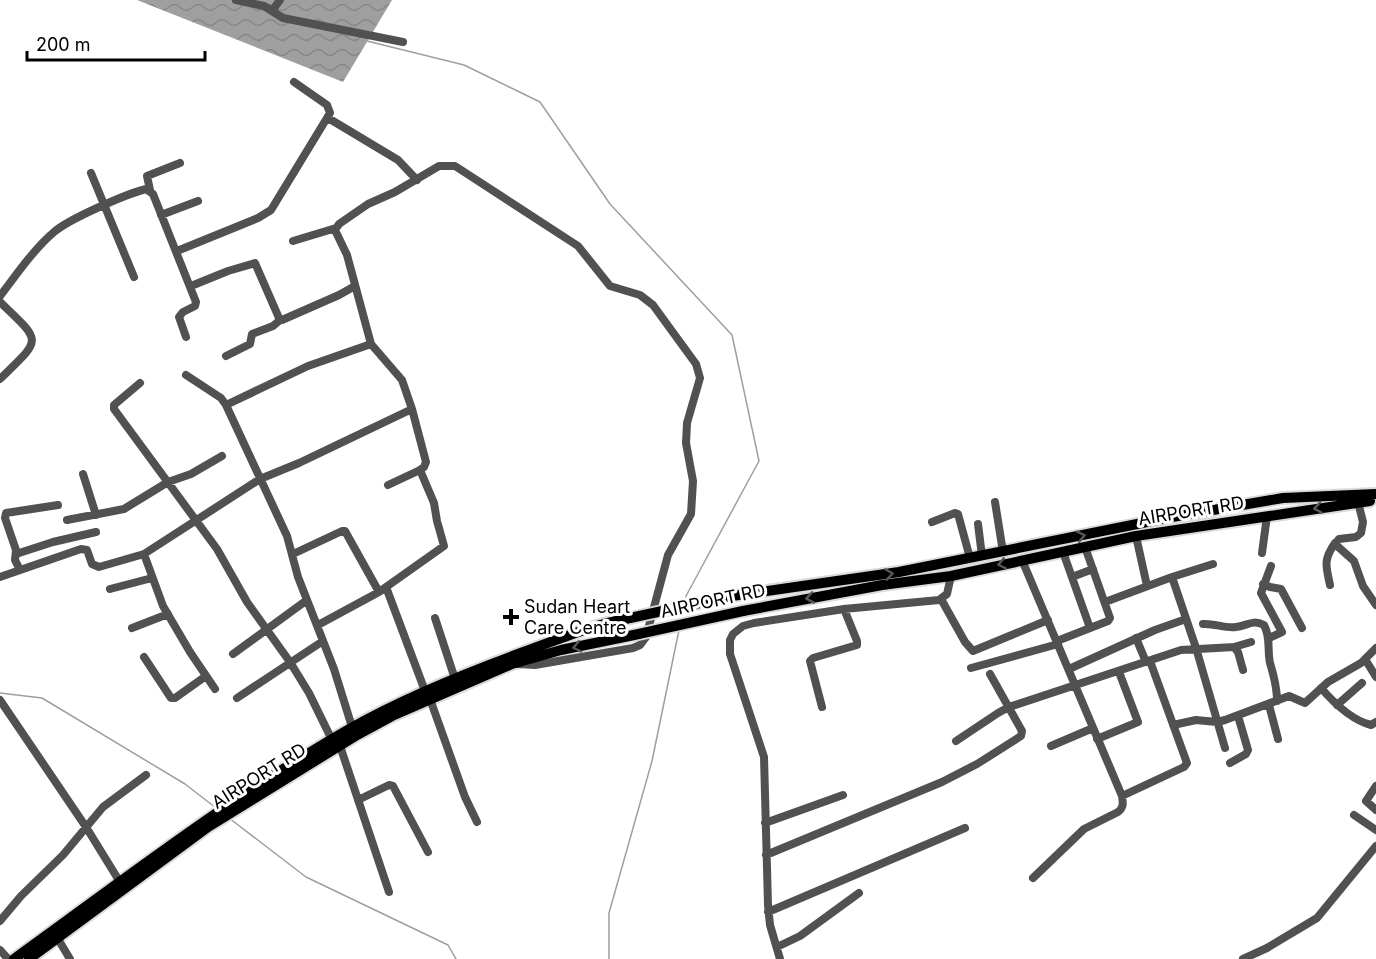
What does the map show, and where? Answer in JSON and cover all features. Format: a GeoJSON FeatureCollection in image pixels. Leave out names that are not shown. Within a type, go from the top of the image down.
{"type":"FeatureCollection","features":[{"type":"Feature","properties":{"kind":"main road"},"geometry":{"type":"LineString","coordinates":[[336,743],[352,727],[427,695],[455,679],[614,621],[732,596],[899,572],[1172,517],[1283,498],[1376,494]]}},
{"type":"Feature","properties":{"kind":"main road","name":"AIRPORT RD"},"geometry":{"type":"LineString","coordinates":[[29,959],[205,824],[336,743],[392,716],[427,695],[514,664],[561,650],[743,611],[882,585],[951,576],[1136,536],[1376,500]]}},
{"type":"Feature","properties":{"kind":"main road"},"geometry":{"type":"LineString","coordinates":[[14,959],[123,886]]}},
{"type":"Feature","properties":{"kind":"street"},"geometry":{"type":"LineString","coordinates":[[236,0],[264,6],[283,18],[403,42]]}},
{"type":"Feature","properties":{"kind":"street"},"geometry":{"type":"LineString","coordinates":[[272,11],[280,0]]}},
{"type":"Feature","properties":{"kind":"street"},"geometry":{"type":"LineString","coordinates":[[177,251],[258,218],[271,210],[328,118],[330,109],[294,82]]}},
{"type":"Feature","properties":{"kind":"street"},"geometry":{"type":"LineString","coordinates":[[328,118],[398,160],[417,180]]}},
{"type":"Feature","properties":{"kind":"street"},"geometry":{"type":"LineString","coordinates":[[180,163],[147,176],[150,190],[177,251],[196,304],[179,317],[186,338]]}},
{"type":"Feature","properties":{"kind":"street"},"geometry":{"type":"LineString","coordinates":[[293,240],[336,228],[356,211],[440,166],[455,166],[571,241],[584,253],[610,286],[640,295],[652,305],[699,370],[699,384],[687,423],[686,443],[693,480],[691,514],[668,555],[643,642],[633,648],[535,665],[514,664]]}},
{"type":"Feature","properties":{"kind":"street"},"geometry":{"type":"LineString","coordinates":[[91,173],[134,277]]}},
{"type":"Feature","properties":{"kind":"street"},"geometry":{"type":"LineString","coordinates":[[0,296],[43,243],[56,231],[104,206],[144,189],[150,190]]}},
{"type":"Feature","properties":{"kind":"street"},"geometry":{"type":"LineString","coordinates":[[161,215],[198,201]]}},
{"type":"Feature","properties":{"kind":"street"},"geometry":{"type":"LineString","coordinates":[[336,228],[336,236],[346,252],[371,344],[402,380],[426,462],[420,470],[388,485]]}},
{"type":"Feature","properties":{"kind":"street"},"geometry":{"type":"LineString","coordinates":[[191,286],[255,263],[280,320]]}},
{"type":"Feature","properties":{"kind":"street"},"geometry":{"type":"LineString","coordinates":[[225,356],[250,344],[252,334],[355,286]]}},
{"type":"Feature","properties":{"kind":"street"},"geometry":{"type":"LineString","coordinates":[[0,302],[29,330],[33,340],[30,349],[0,379]]}},
{"type":"Feature","properties":{"kind":"street"},"geometry":{"type":"LineString","coordinates":[[226,405],[309,366],[371,344]]}},
{"type":"Feature","properties":{"kind":"street"},"geometry":{"type":"LineString","coordinates":[[186,375],[221,398],[226,405],[282,524],[306,600],[318,625],[352,727]]}},
{"type":"Feature","properties":{"kind":"street"},"geometry":{"type":"LineString","coordinates":[[140,383],[114,405],[114,409],[217,549],[247,602],[290,662],[314,702],[336,743],[389,892]]}},
{"type":"Feature","properties":{"kind":"street"},"geometry":{"type":"LineString","coordinates":[[0,577],[81,549],[87,550],[92,564],[99,567],[144,554],[260,479],[412,409]]}},
{"type":"Feature","properties":{"kind":"street"},"geometry":{"type":"LineString","coordinates":[[67,520],[124,509],[168,482],[191,474],[222,456]]}},
{"type":"Feature","properties":{"kind":"street"},"geometry":{"type":"LineString","coordinates":[[318,625],[382,589],[444,546],[435,503],[420,470]]}},
{"type":"Feature","properties":{"kind":"street"},"geometry":{"type":"LineString","coordinates":[[83,474],[96,515]]}},
{"type":"Feature","properties":{"kind":"street"},"geometry":{"type":"LineString","coordinates":[[995,502],[1003,552]]}},
{"type":"Feature","properties":{"kind":"street"},"geometry":{"type":"LineString","coordinates":[[1330,585],[1326,561],[1328,554],[1339,539],[1356,537],[1361,533],[1363,526],[1358,502]]}},
{"type":"Feature","properties":{"kind":"street"},"geometry":{"type":"LineString","coordinates":[[20,570],[15,560],[16,554],[5,518],[6,513],[58,505]]}},
{"type":"Feature","properties":{"kind":"street"},"geometry":{"type":"LineString","coordinates":[[932,522],[955,513],[958,514],[970,558]]}},
{"type":"Feature","properties":{"kind":"street"},"geometry":{"type":"LineString","coordinates":[[1262,552],[1267,516]]}},
{"type":"Feature","properties":{"kind":"street"},"geometry":{"type":"LineString","coordinates":[[978,524],[982,556]]}},
{"type":"Feature","properties":{"kind":"street"},"geometry":{"type":"LineString","coordinates":[[293,554],[345,531],[382,589],[477,822]]}},
{"type":"Feature","properties":{"kind":"street"},"geometry":{"type":"LineString","coordinates":[[16,554],[96,532]]}},
{"type":"Feature","properties":{"kind":"street"},"geometry":{"type":"LineString","coordinates":[[1136,536],[1147,586]]}},
{"type":"Feature","properties":{"kind":"street"},"geometry":{"type":"LineString","coordinates":[[1335,543],[1336,547],[1354,561],[1362,586],[1376,605]]}},
{"type":"Feature","properties":{"kind":"street"},"geometry":{"type":"LineString","coordinates":[[971,668],[1058,642],[1110,620],[1085,547]]}},
{"type":"Feature","properties":{"kind":"street"},"geometry":{"type":"LineString","coordinates":[[1063,552],[1090,628]]}},
{"type":"Feature","properties":{"kind":"street"},"geometry":{"type":"LineString","coordinates":[[144,554],[168,614],[215,689]]}},
{"type":"Feature","properties":{"kind":"street"},"geometry":{"type":"LineString","coordinates":[[1022,560],[1122,796],[1123,806],[1120,810],[1084,829],[1033,878]]}},
{"type":"Feature","properties":{"kind":"street"},"geometry":{"type":"LineString","coordinates":[[1105,602],[1213,564]]}},
{"type":"Feature","properties":{"kind":"street"},"geometry":{"type":"LineString","coordinates":[[1269,639],[1282,632],[1261,595],[1270,566]]}},
{"type":"Feature","properties":{"kind":"street"},"geometry":{"type":"LineString","coordinates":[[1072,577],[1093,569]]}},
{"type":"Feature","properties":{"kind":"street"},"geometry":{"type":"LineString","coordinates":[[780,959],[768,912],[764,757],[730,654],[730,640],[737,630],[754,623],[844,609],[913,604],[941,599],[947,594],[951,576]]}},
{"type":"Feature","properties":{"kind":"street"},"geometry":{"type":"LineString","coordinates":[[1172,577],[1196,648],[1225,748]]}},
{"type":"Feature","properties":{"kind":"street"},"geometry":{"type":"LineString","coordinates":[[110,589],[152,578]]}},
{"type":"Feature","properties":{"kind":"street"},"geometry":{"type":"LineString","coordinates":[[1263,584],[1281,589],[1302,628]]}},
{"type":"Feature","properties":{"kind":"street"},"geometry":{"type":"LineString","coordinates":[[941,599],[965,642],[974,651],[1048,620]]}},
{"type":"Feature","properties":{"kind":"street"},"geometry":{"type":"LineString","coordinates":[[233,654],[306,600]]}},
{"type":"Feature","properties":{"kind":"street"},"geometry":{"type":"LineString","coordinates":[[822,708],[810,661],[813,658],[856,645],[857,640],[844,609]]}},
{"type":"Feature","properties":{"kind":"street"},"geometry":{"type":"LineString","coordinates":[[132,628],[168,614]]}},
{"type":"Feature","properties":{"kind":"street"},"geometry":{"type":"LineString","coordinates":[[435,618],[455,679]]}},
{"type":"Feature","properties":{"kind":"street"},"geometry":{"type":"LineString","coordinates":[[1069,669],[1136,638],[1186,619]]}},
{"type":"Feature","properties":{"kind":"street"},"geometry":{"type":"LineString","coordinates":[[1203,624],[1236,627],[1258,622],[1263,625],[1269,639],[1270,661],[1276,680],[1273,703],[1278,739]]}},
{"type":"Feature","properties":{"kind":"street"},"geometry":{"type":"LineString","coordinates":[[1122,796],[1185,766],[1186,762],[1148,662],[1136,638]]}},
{"type":"Feature","properties":{"kind":"street"},"geometry":{"type":"LineString","coordinates":[[237,698],[323,641]]}},
{"type":"Feature","properties":{"kind":"street"},"geometry":{"type":"LineString","coordinates":[[956,741],[1009,707],[1181,650],[1234,647],[1251,642]]}},
{"type":"Feature","properties":{"kind":"street"},"geometry":{"type":"LineString","coordinates":[[1234,647],[1238,652],[1243,669]]}},
{"type":"Feature","properties":{"kind":"street"},"geometry":{"type":"LineString","coordinates":[[1173,725],[1196,720],[1216,722],[1291,696],[1304,703],[1321,688],[1365,659],[1376,648]]}},
{"type":"Feature","properties":{"kind":"street"},"geometry":{"type":"LineString","coordinates":[[144,657],[171,698],[175,698],[206,676]]}},
{"type":"Feature","properties":{"kind":"street"},"geometry":{"type":"LineString","coordinates":[[1365,659],[1376,677]]}},
{"type":"Feature","properties":{"kind":"street"},"geometry":{"type":"LineString","coordinates":[[1097,739],[1138,722],[1119,672]]}},
{"type":"Feature","properties":{"kind":"street"},"geometry":{"type":"LineString","coordinates":[[766,855],[942,782],[977,764],[1022,735],[990,674]]}},
{"type":"Feature","properties":{"kind":"street"},"geometry":{"type":"LineString","coordinates":[[1337,705],[1362,683]]}},
{"type":"Feature","properties":{"kind":"street"},"geometry":{"type":"LineString","coordinates":[[1321,688],[1337,705],[1365,724],[1374,726]]}},
{"type":"Feature","properties":{"kind":"street"},"geometry":{"type":"LineString","coordinates":[[0,700],[123,886]]}},
{"type":"Feature","properties":{"kind":"street"},"geometry":{"type":"LineString","coordinates":[[1230,763],[1246,754],[1248,750],[1238,716]]}},
{"type":"Feature","properties":{"kind":"street"},"geometry":{"type":"LineString","coordinates":[[1051,746],[1092,728]]}},
{"type":"Feature","properties":{"kind":"street"},"geometry":{"type":"LineString","coordinates":[[0,921],[21,896],[63,855],[103,807],[146,775]]}},
{"type":"Feature","properties":{"kind":"street"},"geometry":{"type":"LineString","coordinates":[[358,800],[389,785],[393,786],[429,852]]}},
{"type":"Feature","properties":{"kind":"street"},"geometry":{"type":"LineString","coordinates":[[1376,786],[1366,801],[1376,810]]}},
{"type":"Feature","properties":{"kind":"street"},"geometry":{"type":"LineString","coordinates":[[765,823],[843,795]]}},
{"type":"Feature","properties":{"kind":"street"},"geometry":{"type":"LineString","coordinates":[[1354,815],[1376,830]]}},
{"type":"Feature","properties":{"kind":"street"},"geometry":{"type":"LineString","coordinates":[[768,912],[964,828]]}},
{"type":"Feature","properties":{"kind":"street"},"geometry":{"type":"LineString","coordinates":[[1243,959],[1267,948],[1317,918],[1376,846]]}},
{"type":"Feature","properties":{"kind":"street"},"geometry":{"type":"LineString","coordinates":[[777,947],[800,936],[859,893]]}},
{"type":"Feature","properties":{"kind":"street"},"geometry":{"type":"LineString","coordinates":[[58,939],[70,959]]}},
{"type":"Feature","properties":{"kind":"street"},"geometry":{"type":"LineString","coordinates":[[0,950],[8,959]]}},
{"type":"Feature","properties":{"kind":"water"},"geometry":{"type":"Polygon","coordinates":[[[137,0],[392,0],[343,82],[137,0]]]}},
{"type":"Feature","properties":{"kind":"waterway"},"geometry":{"type":"LineString","coordinates":[[367,41],[464,65],[540,102],[610,204],[732,335],[759,461],[686,596],[685,602]]}},
{"type":"Feature","properties":{"kind":"waterway"},"geometry":{"type":"LineString","coordinates":[[609,959],[609,913],[652,761],[679,630]]}},
{"type":"Feature","properties":{"kind":"waterway"},"geometry":{"type":"LineString","coordinates":[[0,693],[42,698],[185,784],[216,808]]}},
{"type":"Feature","properties":{"kind":"waterway"},"geometry":{"type":"LineString","coordinates":[[229,818],[306,877],[448,945],[456,959]]}},
{"type":"Feature","properties":{"kind":"place","name":"Sudan Heart Care Centre"},"geometry":{"type":"Point","coordinates":[511,617]}}]}
